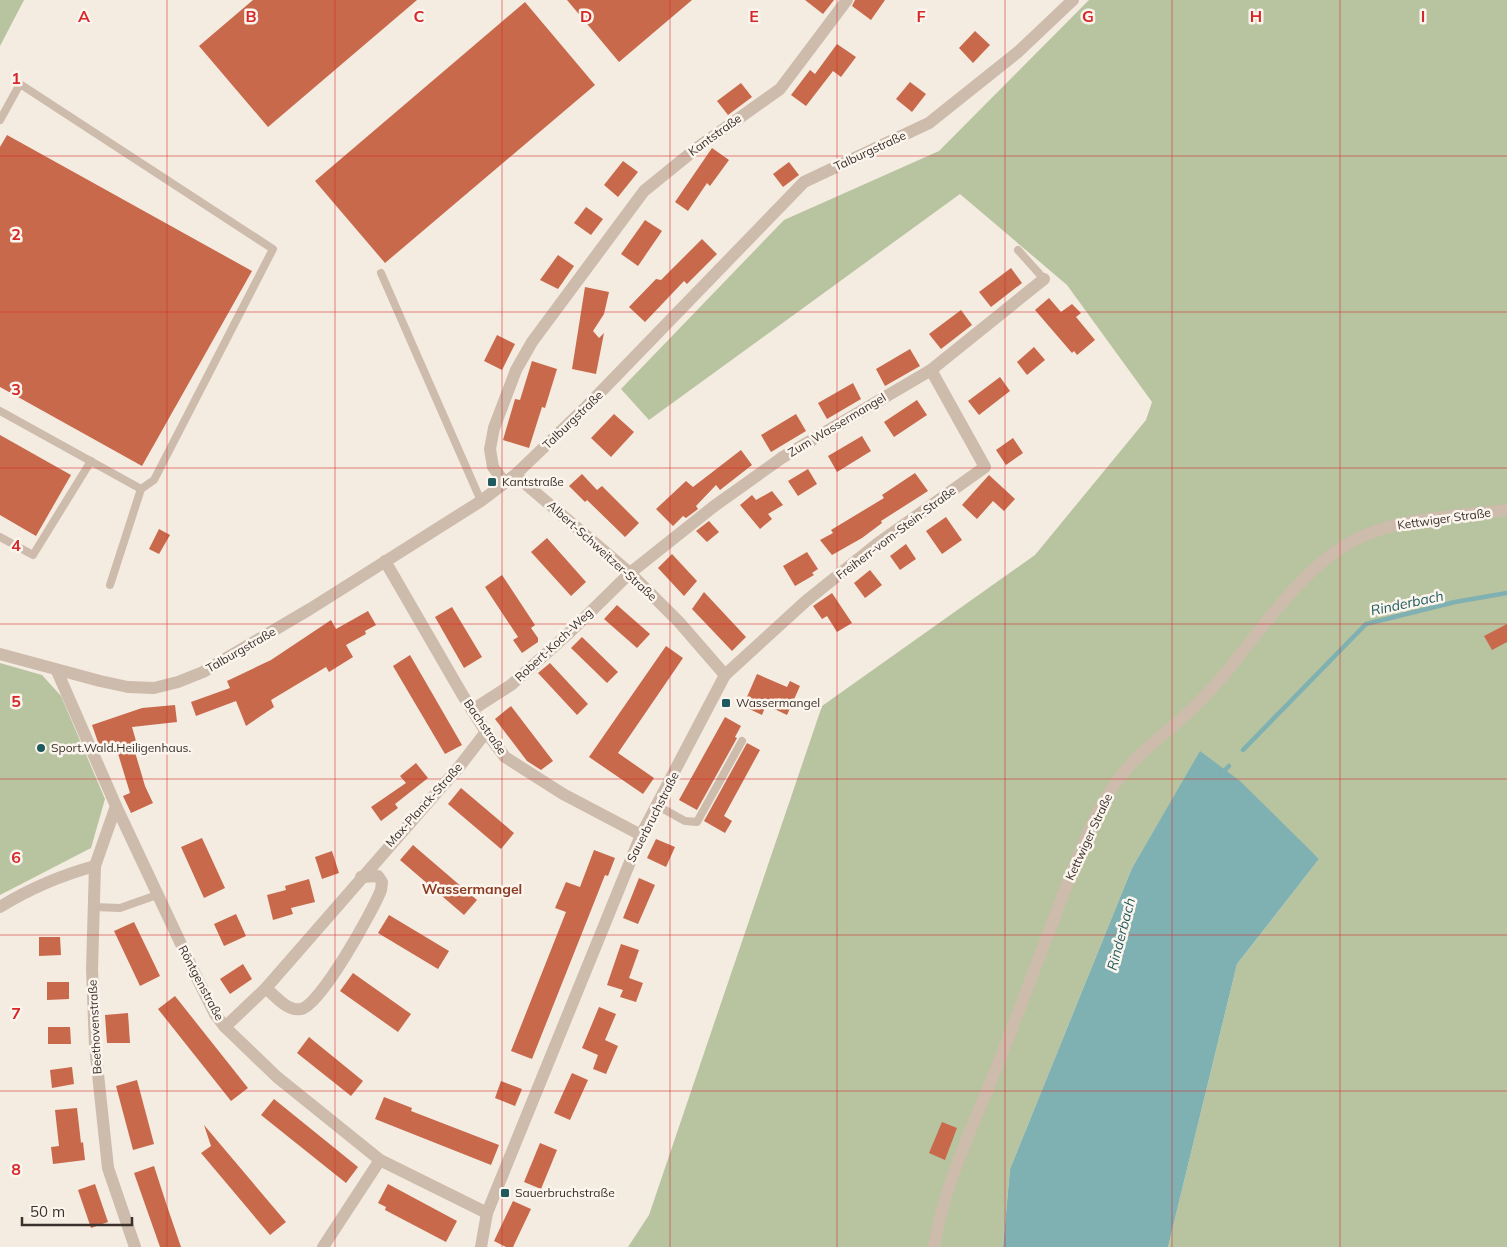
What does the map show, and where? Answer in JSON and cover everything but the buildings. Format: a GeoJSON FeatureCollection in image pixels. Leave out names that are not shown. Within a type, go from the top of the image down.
{"type":"FeatureCollection","features":[{"type":"Feature","properties":{"kind":"street","name":"Kantstraße"},"geometry":{"type":"LineString","coordinates":[[510,479],[493,467],[490,449],[494,428],[516,370],[532,342],[644,191],[696,148],[780,89],[848,0]]}},
{"type":"Feature","properties":{"kind":"street","name":"Talburgstraße"},"geometry":{"type":"LineString","coordinates":[[0,654],[34,662],[57,671],[128,687],[154,688],[178,682],[218,664],[482,501],[510,479],[594,400],[804,182],[929,123],[1018,52],[1073,0]]}},
{"type":"Feature","properties":{"kind":"street","name":"Zum Wassermangel"},"geometry":{"type":"LineString","coordinates":[[630,572],[713,507],[783,457],[931,370],[1044,279]]}},
{"type":"Feature","properties":{"kind":"street","name":"Freiherr-vom-Stein-Straße"},"geometry":{"type":"LineString","coordinates":[[725,674],[806,601],[870,550],[985,467],[931,370]]}},
{"type":"Feature","properties":{"kind":"street","name":"Albert-Schweitzer-Straße"},"geometry":{"type":"LineString","coordinates":[[510,479],[630,572],[679,622],[725,674]]}},
{"type":"Feature","properties":{"kind":"street","name":"Kettwiger Straße"},"geometry":{"type":"LineString","coordinates":[[934,1247],[939,1216],[954,1171],[992,1081],[1077,859],[1094,821],[1116,782],[1154,741],[1193,709],[1288,597],[1337,551],[1363,536],[1391,526],[1415,521],[1507,510]]}},
{"type":"Feature","properties":{"kind":"street","name":"Bachstraße"},"geometry":{"type":"LineString","coordinates":[[385,561],[472,710],[486,732],[506,757],[521,768],[641,835]]}},
{"type":"Feature","properties":{"kind":"street","name":"Robert-Koch-Weg"},"geometry":{"type":"LineString","coordinates":[[472,710],[511,685],[569,632],[630,572]]}},
{"type":"Feature","properties":{"kind":"street","name":"Röntgenstraße"},"geometry":{"type":"LineString","coordinates":[[57,671],[157,895],[215,1014],[225,1027],[277,1078],[380,1160],[487,1212]]}},
{"type":"Feature","properties":{"kind":"street","name":"Sauerbruchstraße"},"geometry":{"type":"LineString","coordinates":[[481,1247],[487,1212],[641,835],[725,674]]}},
{"type":"Feature","properties":{"kind":"street","name":"Max-Planck-Straße"},"geometry":{"type":"LineString","coordinates":[[225,1027],[266,988],[459,767],[486,732]]}},
{"type":"Feature","properties":{"kind":"street","name":"Beethovenstraße"},"geometry":{"type":"LineString","coordinates":[[116,806],[95,866],[92,969],[95,1046],[103,1138],[108,1168],[136,1247]]}},
{"type":"Feature","properties":{"kind":"street"},"geometry":{"type":"LineString","coordinates":[[0,906],[19,895],[74,872],[95,866]]}},
{"type":"Feature","properties":{"kind":"street"},"geometry":{"type":"LineString","coordinates":[[266,988],[289,1007],[299,1010],[314,1000],[352,945],[381,890],[382,882],[378,876],[361,877]]}},
{"type":"Feature","properties":{"kind":"street"},"geometry":{"type":"LineString","coordinates":[[323,1247],[380,1160]]}},
{"type":"Feature","properties":{"kind":"lane"},"geometry":{"type":"LineString","coordinates":[[0,120],[20,84],[273,250],[154,480],[141,489],[110,585]]}},
{"type":"Feature","properties":{"kind":"lane"},"geometry":{"type":"LineString","coordinates":[[1018,250],[1044,279]]}},
{"type":"Feature","properties":{"kind":"lane"},"geometry":{"type":"LineString","coordinates":[[382,273],[482,501]]}},
{"type":"Feature","properties":{"kind":"lane"},"geometry":{"type":"LineString","coordinates":[[0,411],[141,489]]}},
{"type":"Feature","properties":{"kind":"lane"},"geometry":{"type":"LineString","coordinates":[[0,537],[34,555],[91,461]]}},
{"type":"Feature","properties":{"kind":"lane"},"geometry":{"type":"LineString","coordinates":[[656,805],[685,821],[696,822],[742,741]]}},
{"type":"Feature","properties":{"kind":"lane"},"geometry":{"type":"LineString","coordinates":[[94,907],[120,908],[157,895]]}},
{"type":"Feature","properties":{"kind":"green space"},"geometry":{"type":"Polygon","coordinates":[[[0,0],[24,0],[0,46],[0,0]]]}},
{"type":"Feature","properties":{"kind":"green space"},"geometry":{"type":"Polygon","coordinates":[[[1089,0],[1507,0],[1507,1247],[1168,1247],[1237,964],[1319,859],[1200,752],[1132,868],[1010,1169],[1003,1247],[628,1247],[649,1215],[822,706],[1035,555],[1146,420],[1152,402],[1067,285],[960,194],[649,420],[621,389],[784,220],[939,151],[1089,0]]]}},
{"type":"Feature","properties":{"kind":"green space","name":"Sport.Wald.Heiligenhaus."},"geometry":{"type":"Polygon","coordinates":[[[0,663],[42,675],[61,696],[105,799],[91,848],[0,895],[0,663]]]}},
{"type":"Feature","properties":{"kind":"water"},"geometry":{"type":"Polygon","coordinates":[[[1200,751],[1240,781],[1319,859],[1237,964],[1168,1247],[1003,1247],[1010,1169],[1132,868],[1200,751]]]}},
{"type":"Feature","properties":{"kind":"waterway","name":"Rinderbach"},"geometry":{"type":"LineString","coordinates":[[1243,750],[1366,624],[1455,602],[1507,593]]}},
{"type":"Feature","properties":{"kind":"waterway","name":"Rinderbach"},"geometry":{"type":"LineString","coordinates":[[1221,774],[1229,766]]}},
{"type":"Feature","properties":{"kind":"place","name":"Kantstraße"},"geometry":{"type":"Point","coordinates":[492,482]}},
{"type":"Feature","properties":{"kind":"place","name":"Wassermangel"},"geometry":{"type":"Point","coordinates":[726,703]}},
{"type":"Feature","properties":{"kind":"place","name":"Sport.Wald.Heiligenhaus."},"geometry":{"type":"Point","coordinates":[41,748]}},
{"type":"Feature","properties":{"kind":"place","name":"Sauerbruchstraße"},"geometry":{"type":"Point","coordinates":[505,1193]}},
{"type":"Feature","properties":{"kind":"district","name":"Wassermangel"},"geometry":{"type":"Point","coordinates":[472,889]}}]}
